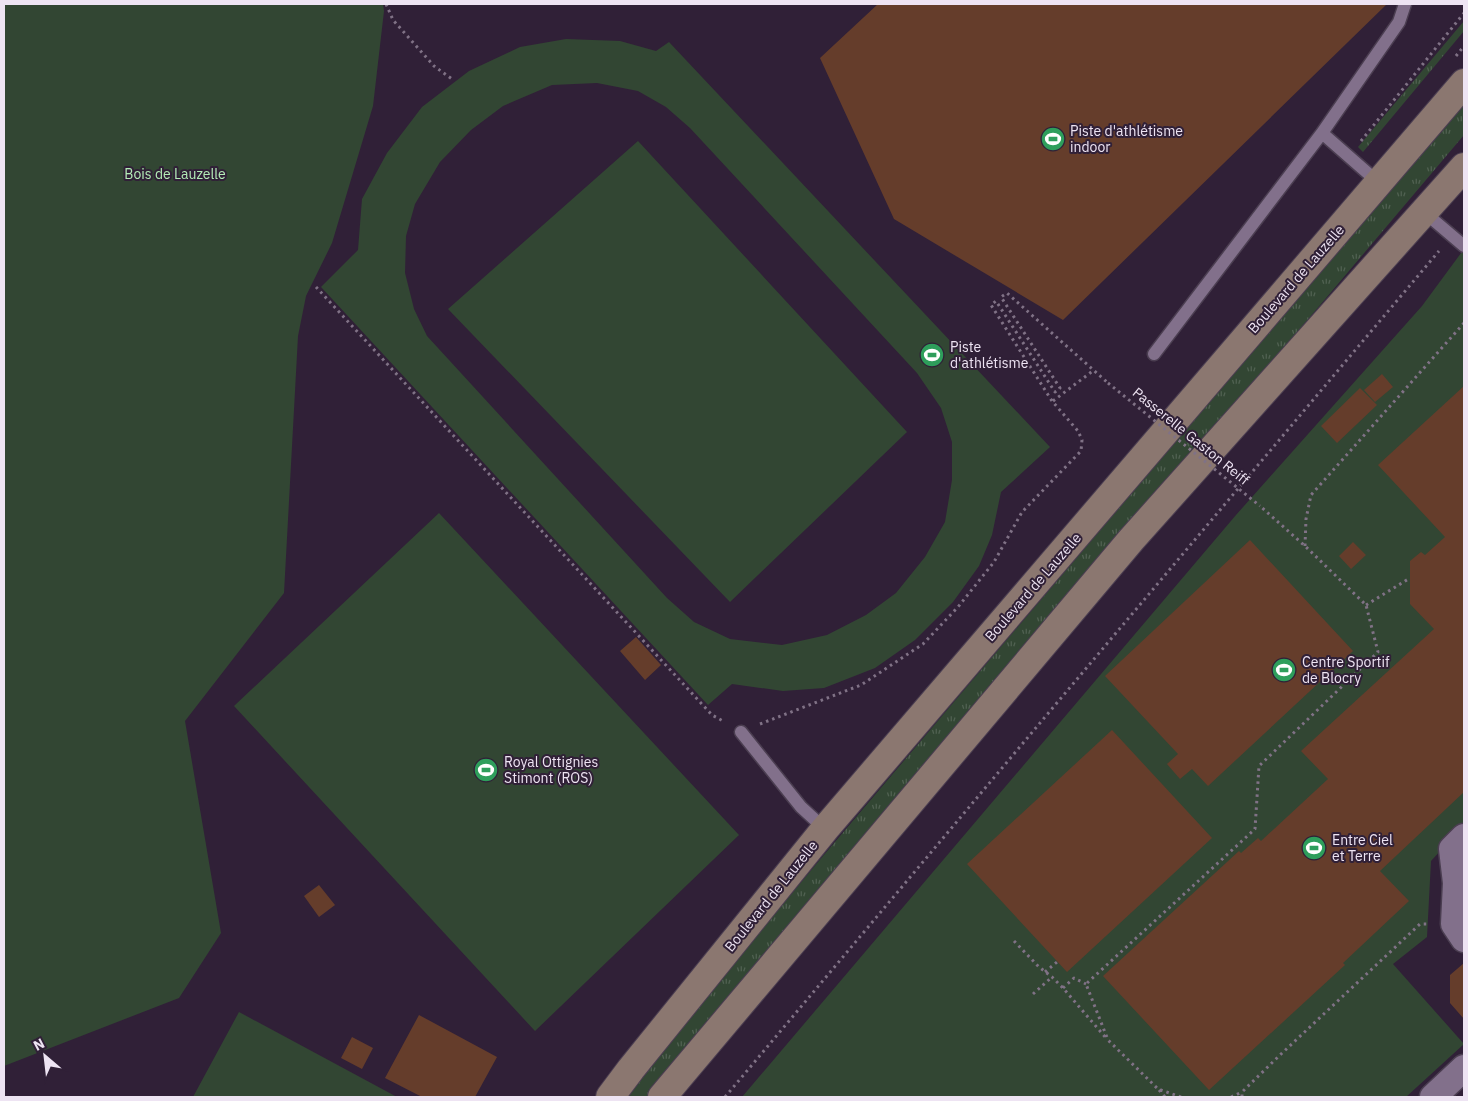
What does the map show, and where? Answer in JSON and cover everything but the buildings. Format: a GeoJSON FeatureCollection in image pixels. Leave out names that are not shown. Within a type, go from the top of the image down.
{"type":"FeatureCollection","features":[{"type":"Feature","properties":{"kind":"main road","name":"Boulevard de Lauzelle"},"geometry":{"type":"LineString","coordinates":[[610,1097],[825,829],[1464,83]]}},
{"type":"Feature","properties":{"kind":"main road"},"geometry":{"type":"LineString","coordinates":[[662,1097],[1131,540],[1464,167]]}},
{"type":"Feature","properties":{"kind":"street"},"geometry":{"type":"LineString","coordinates":[[1459,931],[1452,849],[1464,838]]}},
{"type":"Feature","properties":{"kind":"street"},"geometry":{"type":"LineString","coordinates":[[1433,1097],[1464,1068]]}},
{"type":"Feature","properties":{"kind":"lane"},"geometry":{"type":"LineString","coordinates":[[1154,354],[1322,133],[1400,22],[1406,4]]}},
{"type":"Feature","properties":{"kind":"lane"},"geometry":{"type":"LineString","coordinates":[[1322,133],[1379,182]]}},
{"type":"Feature","properties":{"kind":"lane"},"geometry":{"type":"LineString","coordinates":[[1424,212],[1464,246]]}},
{"type":"Feature","properties":{"kind":"lane"},"geometry":{"type":"LineString","coordinates":[[741,732],[801,807],[825,829]]}},
{"type":"Feature","properties":{"kind":"path"},"geometry":{"type":"LineString","coordinates":[[386,4],[393,20],[434,66],[452,79]]}},
{"type":"Feature","properties":{"kind":"path"},"geometry":{"type":"LineString","coordinates":[[1348,156],[1464,13]]}},
{"type":"Feature","properties":{"kind":"path"},"geometry":{"type":"LineString","coordinates":[[725,1097],[1452,236]]}},
{"type":"Feature","properties":{"kind":"path"},"geometry":{"type":"LineString","coordinates":[[316,287],[712,714],[741,732],[861,685],[923,644],[952,614],[994,562],[1022,512],[1081,451],[1082,440],[1078,431],[1052,401],[1094,370]]}},
{"type":"Feature","properties":{"kind":"path","name":"Passerelle Gaston Reiff"},"geometry":{"type":"LineString","coordinates":[[1052,401],[991,305],[996,301],[1055,392],[1060,388],[1001,297],[1007,293],[1108,383],[1260,506],[1366,605]]}},
{"type":"Feature","properties":{"kind":"path"},"geometry":{"type":"LineString","coordinates":[[1305,546],[1306,519],[1311,495],[1464,323]]}},
{"type":"Feature","properties":{"kind":"path"},"geometry":{"type":"LineString","coordinates":[[1086,984],[1255,829],[1259,766],[1378,652],[1366,605],[1410,578]]}},
{"type":"Feature","properties":{"kind":"path"},"geometry":{"type":"LineString","coordinates":[[1232,1097],[1242,1092],[1420,924],[1459,931]]}},
{"type":"Feature","properties":{"kind":"path"},"geometry":{"type":"LineString","coordinates":[[1014,941],[1038,968],[1052,977],[1063,988],[1108,1040],[1165,1097]]}},
{"type":"Feature","properties":{"kind":"path"},"geometry":{"type":"LineString","coordinates":[[1045,972],[1057,962]]}},
{"type":"Feature","properties":{"kind":"path"},"geometry":{"type":"LineString","coordinates":[[1033,994],[1052,977]]}},
{"type":"Feature","properties":{"kind":"path"},"geometry":{"type":"LineString","coordinates":[[1063,988],[1074,978],[1086,984],[1108,1040]]}},
{"type":"Feature","properties":{"kind":"path"},"geometry":{"type":"LineString","coordinates":[[1158,1090],[1181,1097]]}},
{"type":"Feature","properties":{"kind":"path"},"geometry":{"type":"LineString","coordinates":[[1242,1092],[1242,1097]]}},
{"type":"Feature","properties":{"kind":"green space","name":"Bois de Lauzelle"},"geometry":{"type":"Polygon","coordinates":[[[4,4],[383,4],[384,11],[373,106],[332,243],[306,296],[298,336],[284,593],[185,721],[221,933],[179,998],[4,1066],[4,4]]]}},
{"type":"Feature","properties":{"kind":"green space"},"geometry":{"type":"Polygon","coordinates":[[[1464,21],[1464,31],[1363,152],[1358,147],[1464,21]]]}},
{"type":"Feature","properties":{"kind":"green space","name":"Piste d'athlétisme"},"geometry":{"type":"Polygon","coordinates":[[[566,39],[620,41],[656,51],[669,42],[1050,447],[1001,492],[992,535],[979,566],[953,602],[915,640],[875,668],[824,688],[783,691],[732,684],[708,705],[321,287],[358,250],[362,199],[387,153],[422,107],[469,71],[520,47],[566,39]],[[597,83],[552,85],[503,106],[471,130],[440,162],[415,204],[406,236],[405,273],[414,309],[427,336],[667,598],[694,622],[730,639],[782,645],[827,635],[866,615],[896,593],[925,557],[945,522],[952,480],[952,442],[941,408],[917,373],[690,128],[666,107],[638,91],[597,83]]]}},
{"type":"Feature","properties":{"kind":"green space"},"geometry":{"type":"Polygon","coordinates":[[[1464,102],[1464,135],[650,1097],[623,1097],[823,856],[1464,102]]]}},
{"type":"Feature","properties":{"kind":"green space"},"geometry":{"type":"Polygon","coordinates":[[[638,141],[907,432],[730,602],[448,309],[638,141]]]}},
{"type":"Feature","properties":{"kind":"green space","name":"Centre Sportif de Blocry"},"geometry":{"type":"Polygon","coordinates":[[[1464,249],[1464,825],[1431,861],[1427,937],[1393,964],[1464,1044],[1406,1097],[742,1097],[1236,515],[1422,306],[1464,249]]]}},
{"type":"Feature","properties":{"kind":"green space","name":"Royal Ottignies Stimont (ROS)"},"geometry":{"type":"Polygon","coordinates":[[[439,513],[739,835],[535,1031],[234,706],[439,513]]]}},
{"type":"Feature","properties":{"kind":"green space"},"geometry":{"type":"Polygon","coordinates":[[[239,1012],[397,1097],[193,1097],[239,1012]]]}},
{"type":"Feature","properties":{"kind":"place","name":"Piste d'athlétisme indoor"},"geometry":{"type":"Point","coordinates":[1053,139]}},
{"type":"Feature","properties":{"kind":"place","name":"Piste d'athlétisme"},"geometry":{"type":"Point","coordinates":[932,355]}},
{"type":"Feature","properties":{"kind":"place","name":"Centre Sportif de Blocry"},"geometry":{"type":"Point","coordinates":[1284,670]}},
{"type":"Feature","properties":{"kind":"place","name":"Royal Ottignies Stimont (ROS)"},"geometry":{"type":"Point","coordinates":[486,770]}},
{"type":"Feature","properties":{"kind":"place","name":"Entre Ciel et Terre"},"geometry":{"type":"Point","coordinates":[1314,848]}}]}
